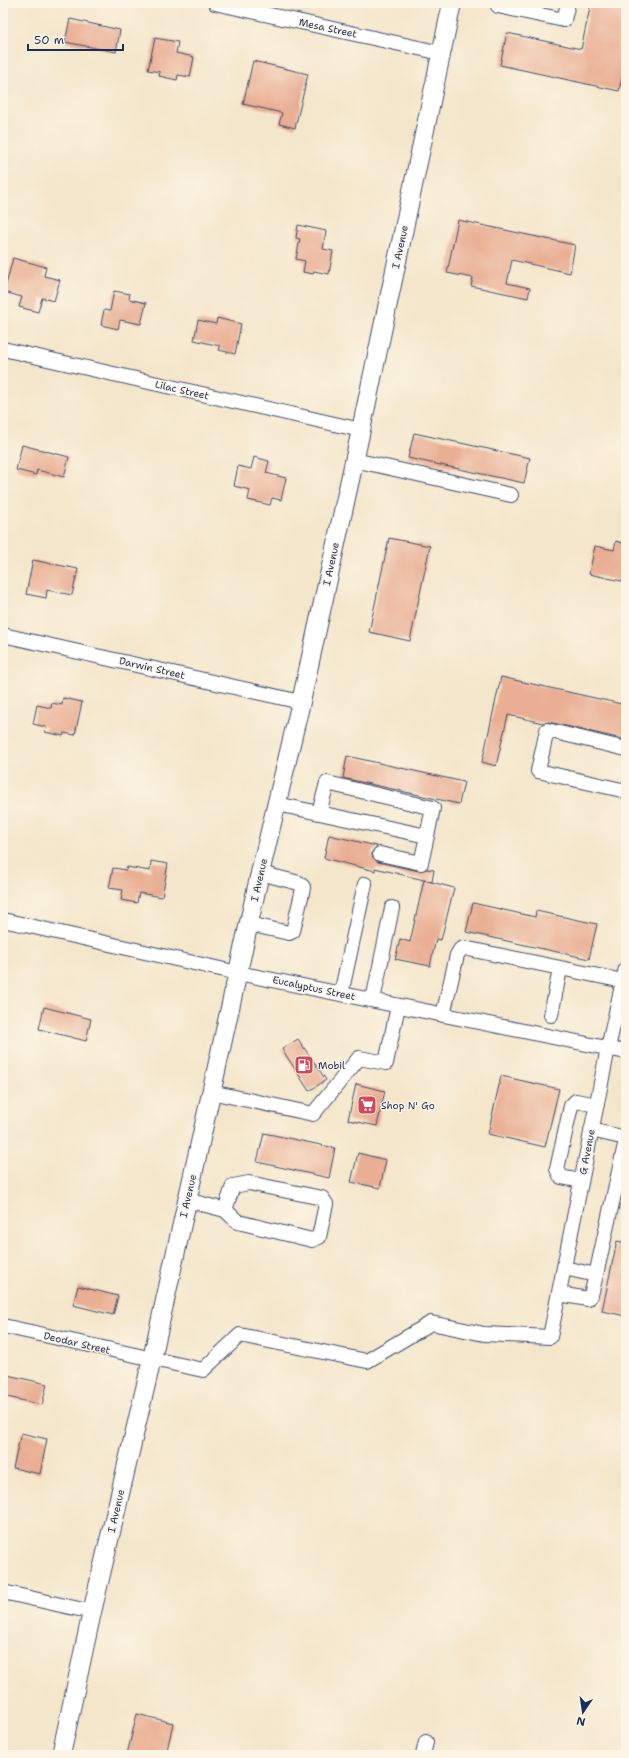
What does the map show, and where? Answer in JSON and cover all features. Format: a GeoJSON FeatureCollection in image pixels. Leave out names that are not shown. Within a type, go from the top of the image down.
{"type":"FeatureCollection","features":[{"type":"Feature","properties":{"kind":"main road","name":"I Avenue"},"geometry":{"type":"LineString","coordinates":[[61,1755],[92,1612],[152,1359],[260,873],[301,702],[361,430],[452,3]]}},
{"type":"Feature","properties":{"kind":"street","name":"Mesa Street"},"geometry":{"type":"LineString","coordinates":[[214,3],[441,52]]}},
{"type":"Feature","properties":{"kind":"street"},"geometry":{"type":"LineString","coordinates":[[499,3],[498,6],[564,20],[568,3]]}},
{"type":"Feature","properties":{"kind":"street","name":"Lilac Street"},"geometry":{"type":"LineString","coordinates":[[3,349],[361,430]]}},
{"type":"Feature","properties":{"kind":"street"},"geometry":{"type":"LineString","coordinates":[[354,460],[511,495]]}},
{"type":"Feature","properties":{"kind":"street","name":"Darwin Street"},"geometry":{"type":"LineString","coordinates":[[3,635],[301,702]]}},
{"type":"Feature","properties":{"kind":"street"},"geometry":{"type":"LineString","coordinates":[[626,749],[547,730],[538,770],[626,791]]}},
{"type":"Feature","properties":{"kind":"street"},"geometry":{"type":"LineString","coordinates":[[319,813],[326,783],[433,808],[421,863],[380,854]]}},
{"type":"Feature","properties":{"kind":"street"},"geometry":{"type":"LineString","coordinates":[[277,804],[427,836]]}},
{"type":"Feature","properties":{"kind":"street"},"geometry":{"type":"LineString","coordinates":[[249,924],[289,933],[293,931],[301,900],[303,887],[299,884],[260,873]]}},
{"type":"Feature","properties":{"kind":"street"},"geometry":{"type":"LineString","coordinates":[[341,994],[365,884]]}},
{"type":"Feature","properties":{"kind":"street"},"geometry":{"type":"LineString","coordinates":[[373,1000],[392,908]]}},
{"type":"Feature","properties":{"kind":"street","name":"Eucalyptus Street"},"geometry":{"type":"LineString","coordinates":[[3,920],[238,973],[626,1052]]}},
{"type":"Feature","properties":{"kind":"street"},"geometry":{"type":"LineString","coordinates":[[443,1015],[457,955],[460,950],[464,948],[560,969],[624,975]]}},
{"type":"Feature","properties":{"kind":"street"},"geometry":{"type":"LineString","coordinates":[[550,1015],[560,969]]}},
{"type":"Feature","properties":{"kind":"street","name":"G Avenue"},"geometry":{"type":"LineString","coordinates":[[550,1337],[624,975]]}},
{"type":"Feature","properties":{"kind":"street"},"geometry":{"type":"LineString","coordinates":[[211,1092],[313,1114],[359,1058],[386,1063],[398,1006]]}},
{"type":"Feature","properties":{"kind":"street"},"geometry":{"type":"LineString","coordinates":[[581,1181],[561,1177],[557,1169],[571,1106],[576,1101],[597,1105]]}},
{"type":"Feature","properties":{"kind":"street"},"geometry":{"type":"LineString","coordinates":[[558,1294],[588,1298],[591,1295],[626,1139],[592,1130]]}},
{"type":"Feature","properties":{"kind":"street"},"geometry":{"type":"LineString","coordinates":[[187,1200],[226,1210],[238,1222],[312,1240],[319,1237],[326,1204],[322,1198],[249,1183],[233,1186],[226,1210]]}},
{"type":"Feature","properties":{"kind":"street"},"geometry":{"type":"LineString","coordinates":[[564,1268],[596,1275]]}},
{"type":"Feature","properties":{"kind":"street","name":"Deodar Street"},"geometry":{"type":"LineString","coordinates":[[3,1326],[203,1370],[240,1335],[367,1361],[431,1323],[484,1334],[550,1337]]}},
{"type":"Feature","properties":{"kind":"street"},"geometry":{"type":"LineString","coordinates":[[3,1592],[92,1612]]}},
{"type":"Feature","properties":{"kind":"building"},"geometry":{"type":"Polygon","coordinates":[[[591,3],[626,3],[626,60],[619,91],[500,65],[507,33],[581,49],[591,3]]]}},
{"type":"Feature","properties":{"kind":"building"},"geometry":{"type":"Polygon","coordinates":[[[70,19],[120,30],[116,52],[65,42],[70,19]]]}},
{"type":"Feature","properties":{"kind":"building"},"geometry":{"type":"Polygon","coordinates":[[[155,38],[178,42],[176,53],[194,57],[190,77],[178,75],[177,80],[159,76],[160,72],[148,70],[155,38]]]}},
{"type":"Feature","properties":{"kind":"building"},"geometry":{"type":"Polygon","coordinates":[[[253,61],[308,74],[295,128],[279,124],[282,113],[243,104],[253,61]]]}},
{"type":"Feature","properties":{"kind":"building"},"geometry":{"type":"Polygon","coordinates":[[[458,220],[575,245],[570,273],[512,260],[507,283],[530,288],[528,298],[471,286],[473,278],[447,273],[458,220]]]}},
{"type":"Feature","properties":{"kind":"building"},"geometry":{"type":"Polygon","coordinates":[[[298,225],[326,231],[323,249],[333,251],[329,274],[314,271],[313,274],[303,272],[305,261],[296,259],[300,239],[296,238],[298,225]]]}},
{"type":"Feature","properties":{"kind":"building"},"geometry":{"type":"Polygon","coordinates":[[[13,258],[46,267],[44,276],[60,280],[54,301],[42,298],[38,312],[19,307],[22,297],[4,292],[13,258]]]}},
{"type":"Feature","properties":{"kind":"building"},"geometry":{"type":"Polygon","coordinates":[[[114,291],[130,294],[129,299],[146,303],[141,324],[120,320],[118,329],[101,325],[104,310],[110,311],[114,291]]]}},
{"type":"Feature","properties":{"kind":"building"},"geometry":{"type":"Polygon","coordinates":[[[217,318],[241,324],[235,354],[219,350],[220,346],[194,340],[198,320],[216,324],[217,318]]]}},
{"type":"Feature","properties":{"kind":"building"},"geometry":{"type":"Polygon","coordinates":[[[414,433],[530,458],[524,483],[408,458],[414,433]]]}},
{"type":"Feature","properties":{"kind":"building"},"geometry":{"type":"Polygon","coordinates":[[[22,445],[69,457],[64,477],[37,470],[36,475],[16,470],[22,445]]]}},
{"type":"Feature","properties":{"kind":"building"},"geometry":{"type":"Polygon","coordinates":[[[254,457],[269,461],[266,473],[286,478],[281,500],[272,498],[270,505],[248,500],[250,490],[234,486],[238,466],[251,469],[254,457]]]}},
{"type":"Feature","properties":{"kind":"building"},"geometry":{"type":"Polygon","coordinates":[[[389,538],[430,546],[410,641],[369,632],[389,538]]]}},
{"type":"Feature","properties":{"kind":"building"},"geometry":{"type":"Polygon","coordinates":[[[616,541],[626,544],[626,582],[589,574],[595,546],[614,550],[616,541]]]}},
{"type":"Feature","properties":{"kind":"building"},"geometry":{"type":"Polygon","coordinates":[[[33,560],[78,569],[72,595],[47,590],[46,598],[26,594],[33,560]]]}},
{"type":"Feature","properties":{"kind":"building"},"geometry":{"type":"Polygon","coordinates":[[[501,677],[626,705],[626,740],[549,722],[543,723],[508,715],[496,766],[482,762],[501,677]]]}},
{"type":"Feature","properties":{"kind":"building"},"geometry":{"type":"Polygon","coordinates":[[[63,698],[82,702],[75,735],[64,733],[63,736],[45,732],[46,727],[33,724],[37,705],[51,708],[52,703],[62,705],[63,698]]]}},
{"type":"Feature","properties":{"kind":"building"},"geometry":{"type":"Polygon","coordinates":[[[347,756],[464,782],[459,804],[343,778],[347,756]]]}},
{"type":"Feature","properties":{"kind":"building"},"geometry":{"type":"Polygon","coordinates":[[[329,835],[377,846],[372,852],[372,856],[378,862],[419,871],[427,869],[434,870],[432,882],[375,868],[375,871],[324,858],[329,835]]]}},
{"type":"Feature","properties":{"kind":"building"},"geometry":{"type":"Polygon","coordinates":[[[151,861],[168,864],[162,897],[139,893],[137,903],[121,900],[123,890],[109,888],[113,868],[126,870],[127,867],[150,871],[151,861]]]}},
{"type":"Feature","properties":{"kind":"building"},"geometry":{"type":"Polygon","coordinates":[[[424,880],[454,888],[441,940],[436,939],[430,966],[395,959],[400,939],[410,942],[424,880]]]}},
{"type":"Feature","properties":{"kind":"building"},"geometry":{"type":"Polygon","coordinates":[[[473,903],[535,917],[536,911],[597,924],[589,959],[466,932],[473,903]]]}},
{"type":"Feature","properties":{"kind":"building"},"geometry":{"type":"Polygon","coordinates":[[[44,1007],[91,1019],[86,1041],[39,1029],[44,1007]]]}},
{"type":"Feature","properties":{"kind":"building","name":"Mobil"},"geometry":{"type":"Polygon","coordinates":[[[298,1039],[326,1080],[309,1091],[282,1049],[298,1039]]]}},
{"type":"Feature","properties":{"kind":"building"},"geometry":{"type":"Polygon","coordinates":[[[501,1076],[559,1089],[545,1147],[488,1134],[501,1076]]]}},
{"type":"Feature","properties":{"kind":"building","name":"Shop N' Go"},"geometry":{"type":"Polygon","coordinates":[[[356,1084],[385,1091],[377,1126],[348,1120],[356,1084]]]}},
{"type":"Feature","properties":{"kind":"building"},"geometry":{"type":"Polygon","coordinates":[[[264,1133],[335,1148],[329,1178],[257,1162],[264,1133]]]}},
{"type":"Feature","properties":{"kind":"building"},"geometry":{"type":"Polygon","coordinates":[[[358,1153],[386,1160],[380,1188],[351,1182],[358,1153]]]}},
{"type":"Feature","properties":{"kind":"building"},"geometry":{"type":"Polygon","coordinates":[[[617,1241],[626,1243],[626,1316],[602,1311],[617,1241]]]}},
{"type":"Feature","properties":{"kind":"building"},"geometry":{"type":"Polygon","coordinates":[[[78,1286],[118,1296],[113,1315],[73,1305],[78,1286]]]}},
{"type":"Feature","properties":{"kind":"building"},"geometry":{"type":"Polygon","coordinates":[[[3,1374],[47,1384],[42,1405],[3,1396],[3,1374]]]}},
{"type":"Feature","properties":{"kind":"building"},"geometry":{"type":"Polygon","coordinates":[[[21,1433],[47,1439],[40,1474],[13,1468],[21,1433]]]}},
{"type":"Feature","properties":{"kind":"building"},"geometry":{"type":"Polygon","coordinates":[[[137,1714],[173,1723],[166,1755],[127,1754],[137,1714]]]}},
{"type":"Feature","properties":{"kind":"place","name":"Mobil"},"geometry":{"type":"Point","coordinates":[304,1065]}},
{"type":"Feature","properties":{"kind":"place","name":"Shop N' Go"},"geometry":{"type":"Point","coordinates":[367,1105]}}]}
